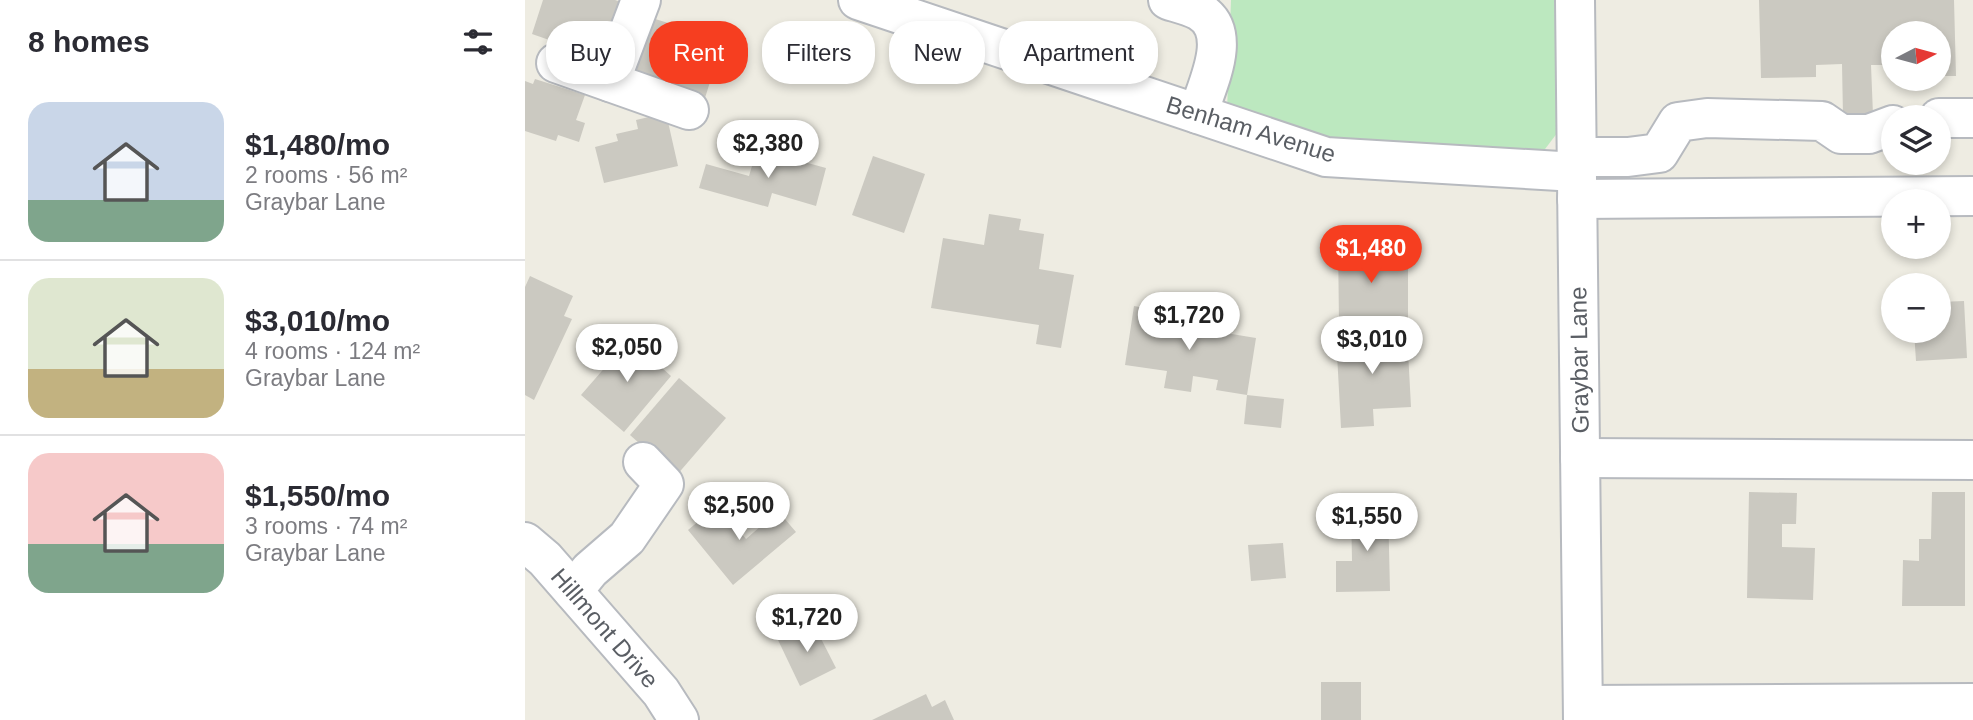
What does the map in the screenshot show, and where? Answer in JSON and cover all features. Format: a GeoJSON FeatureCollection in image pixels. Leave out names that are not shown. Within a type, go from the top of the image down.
{"type":"FeatureCollection","features":[{"type":"Feature","properties":{"kind":"street"},"geometry":{"type":"LineString","coordinates":[[633,21],[641,0]]}},
{"type":"Feature","properties":{"kind":"street","name":"Benham Avenue"},"geometry":{"type":"LineString","coordinates":[[858,0],[1326,157],[1576,176]]}},
{"type":"Feature","properties":{"kind":"street"},"geometry":{"type":"LineString","coordinates":[[1168,0],[1200,11],[1212,24],[1219,42],[1198,114]]}},
{"type":"Feature","properties":{"kind":"street","name":"Graybar Lane"},"geometry":{"type":"LineString","coordinates":[[1574,0],[1583,712]]}},
{"type":"Feature","properties":{"kind":"street"},"geometry":{"type":"LineString","coordinates":[[616,84],[689,110]]}},
{"type":"Feature","properties":{"kind":"street"},"geometry":{"type":"LineString","coordinates":[[1576,176],[1628,157],[1659,153],[1678,121],[1707,117],[1822,121],[1841,134],[1869,134],[1881,130]]}},
{"type":"Feature","properties":{"kind":"street"},"geometry":{"type":"LineString","coordinates":[[1951,118],[1973,118]]}},
{"type":"Feature","properties":{"kind":"street"},"geometry":{"type":"LineString","coordinates":[[1576,176],[1973,196]]}},
{"type":"Feature","properties":{"kind":"street"},"geometry":{"type":"LineString","coordinates":[[1580,458],[1973,460]]}},
{"type":"Feature","properties":{"kind":"street"},"geometry":{"type":"LineString","coordinates":[[573,591],[590,570],[627,538],[664,484],[643,463]]}},
{"type":"Feature","properties":{"kind":"street","name":"Hillmont Drive"},"geometry":{"type":"LineString","coordinates":[[525,542],[545,559],[661,692],[679,720]]}},
{"type":"Feature","properties":{"kind":"street"},"geometry":{"type":"LineString","coordinates":[[1583,712],[1973,703]]}},
{"type":"Feature","properties":{"kind":"green space"},"geometry":{"type":"Polygon","coordinates":[[[1231,0],[1561,0],[1561,128],[1539,157],[1324,142],[1227,111],[1231,0]]]}},
{"type":"Feature","properties":{"kind":"building"},"geometry":{"type":"Polygon","coordinates":[[[543,0],[615,0],[624,3],[618,21],[546,21],[546,39],[532,34],[543,0]]]}},
{"type":"Feature","properties":{"kind":"building"},"geometry":{"type":"Polygon","coordinates":[[[1759,0],[1954,0],[1956,76],[1951,76],[1951,21],[1881,21],[1881,65],[1871,65],[1873,115],[1843,116],[1842,64],[1816,65],[1816,77],[1761,78],[1759,0]]]}},
{"type":"Feature","properties":{"kind":"building"},"geometry":{"type":"Polygon","coordinates":[[[649,28],[649,84],[635,83],[635,73],[649,28]]]}},
{"type":"Feature","properties":{"kind":"building"},"geometry":{"type":"Polygon","coordinates":[[[535,79],[585,95],[576,120],[585,123],[579,142],[558,135],[556,141],[525,131],[525,81],[533,84],[535,79]]]}},
{"type":"Feature","properties":{"kind":"building"},"geometry":{"type":"Polygon","coordinates":[[[659,84],[709,84],[705,98],[659,84]]]}},
{"type":"Feature","properties":{"kind":"building"},"geometry":{"type":"Polygon","coordinates":[[[666,113],[678,166],[604,183],[595,147],[618,141],[616,134],[638,129],[636,120],[666,113]]]}},
{"type":"Feature","properties":{"kind":"building"},"geometry":{"type":"Polygon","coordinates":[[[757,149],[826,168],[816,206],[772,193],[768,207],[699,188],[706,164],[749,176],[757,149]]]}},
{"type":"Feature","properties":{"kind":"building"},"geometry":{"type":"Polygon","coordinates":[[[873,156],[925,174],[904,233],[852,215],[873,156]]]}},
{"type":"Feature","properties":{"kind":"building"},"geometry":{"type":"Polygon","coordinates":[[[989,214],[1021,219],[1019,230],[1044,234],[1039,269],[1074,275],[1061,348],[1036,344],[1039,325],[931,308],[943,238],[984,245],[989,214]]]}},
{"type":"Feature","properties":{"kind":"building"},"geometry":{"type":"Polygon","coordinates":[[[1338,239],[1390,239],[1390,264],[1408,264],[1408,325],[1339,326],[1338,239]]]}},
{"type":"Feature","properties":{"kind":"building"},"geometry":{"type":"Polygon","coordinates":[[[530,276],[573,296],[564,316],[572,319],[534,400],[525,395],[525,287],[530,276]]]}},
{"type":"Feature","properties":{"kind":"building"},"geometry":{"type":"Polygon","coordinates":[[[1964,301],[1967,358],[1916,361],[1915,343],[1951,343],[1951,302],[1964,301]]]}},
{"type":"Feature","properties":{"kind":"building"},"geometry":{"type":"Polygon","coordinates":[[[1134,306],[1191,316],[1189,327],[1256,338],[1247,395],[1216,390],[1218,380],[1193,376],[1191,392],[1164,388],[1167,371],[1125,365],[1134,306]]]}},
{"type":"Feature","properties":{"kind":"building"},"geometry":{"type":"Polygon","coordinates":[[[1407,332],[1411,407],[1373,409],[1374,426],[1341,428],[1336,335],[1407,332]]]}},
{"type":"Feature","properties":{"kind":"building"},"geometry":{"type":"Polygon","coordinates":[[[634,334],[655,353],[651,358],[671,376],[624,432],[581,395],[634,334]]]}},
{"type":"Feature","properties":{"kind":"building"},"geometry":{"type":"Polygon","coordinates":[[[679,378],[726,418],[676,476],[630,435],[679,378]]]}},
{"type":"Feature","properties":{"kind":"building"},"geometry":{"type":"Polygon","coordinates":[[[1247,395],[1284,399],[1281,428],[1244,424],[1247,395]]]}},
{"type":"Feature","properties":{"kind":"building"},"geometry":{"type":"Polygon","coordinates":[[[1749,492],[1797,493],[1796,524],[1782,524],[1782,547],[1815,548],[1813,600],[1747,598],[1749,492]]]}},
{"type":"Feature","properties":{"kind":"building"},"geometry":{"type":"Polygon","coordinates":[[[1932,492],[1965,492],[1965,606],[1902,606],[1903,560],[1919,561],[1919,539],[1931,539],[1932,492]]]}},
{"type":"Feature","properties":{"kind":"building"},"geometry":{"type":"Polygon","coordinates":[[[718,505],[746,539],[778,511],[796,532],[733,585],[688,530],[718,505]]]}},
{"type":"Feature","properties":{"kind":"building"},"geometry":{"type":"Polygon","coordinates":[[[1388,506],[1390,591],[1336,592],[1336,561],[1352,561],[1351,507],[1388,506]]]}},
{"type":"Feature","properties":{"kind":"building"},"geometry":{"type":"Polygon","coordinates":[[[1283,543],[1286,578],[1251,581],[1248,545],[1283,543]]]}},
{"type":"Feature","properties":{"kind":"building"},"geometry":{"type":"Polygon","coordinates":[[[813,623],[836,668],[800,686],[778,640],[813,623]]]}},
{"type":"Feature","properties":{"kind":"building"},"geometry":{"type":"Polygon","coordinates":[[[1321,682],[1361,682],[1361,720],[1321,720],[1321,682]]]}},
{"type":"Feature","properties":{"kind":"building"},"geometry":{"type":"Polygon","coordinates":[[[926,694],[932,707],[945,700],[954,720],[872,720],[926,694]]]}}]}
